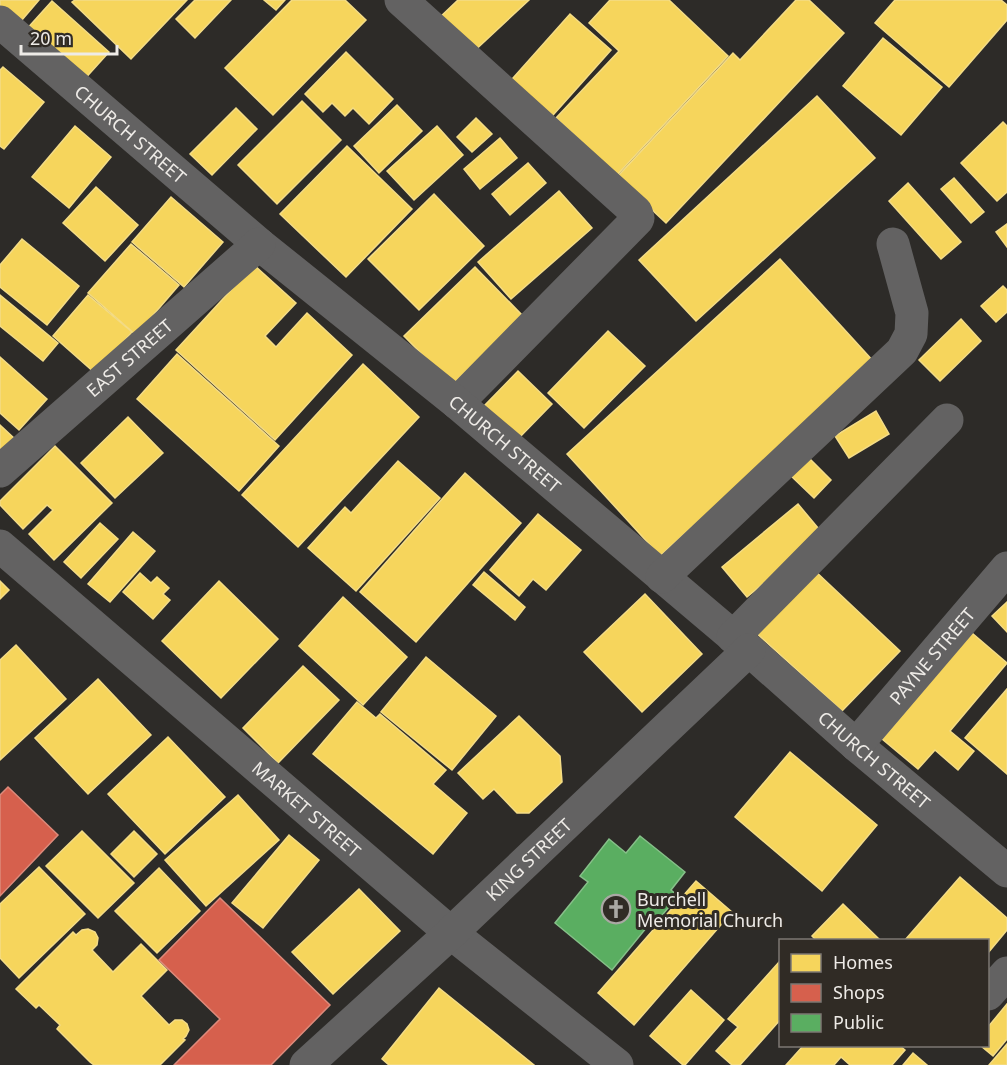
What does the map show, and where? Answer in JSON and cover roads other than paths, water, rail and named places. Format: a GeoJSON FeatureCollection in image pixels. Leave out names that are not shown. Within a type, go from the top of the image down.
{"type":"FeatureCollection","features":[{"type":"Feature","properties":{"kind":"street"},"geometry":{"type":"LineString","coordinates":[[401,0],[638,214],[637,220],[457,403]]}},
{"type":"Feature","properties":{"kind":"street","name":"CHURCH STREET"},"geometry":{"type":"LineString","coordinates":[[0,22],[259,244],[457,403],[1007,872]]}},
{"type":"Feature","properties":{"kind":"street","name":"EAST STREET"},"geometry":{"type":"LineString","coordinates":[[0,471],[259,244]]}},
{"type":"Feature","properties":{"kind":"street"},"geometry":{"type":"LineString","coordinates":[[662,577],[902,351],[911,334],[912,313],[893,244]]}},
{"type":"Feature","properties":{"kind":"street","name":"KING STREET"},"geometry":{"type":"LineString","coordinates":[[323,1060],[741,643],[947,420]]}},
{"type":"Feature","properties":{"kind":"street","name":"MARKET STREET"},"geometry":{"type":"LineString","coordinates":[[0,546],[450,933],[617,1065]]}},
{"type":"Feature","properties":{"kind":"street","name":"PAYNE STREET"},"geometry":{"type":"LineString","coordinates":[[856,745],[1007,568]]}},
{"type":"Feature","properties":{"kind":"street"},"geometry":{"type":"LineString","coordinates":[[989,992],[1007,973]]}},
{"type":"Feature","properties":{"kind":"place","name":"Burchell Memorial Church"},"geometry":{"type":"Point","coordinates":[616,909]}}]}
